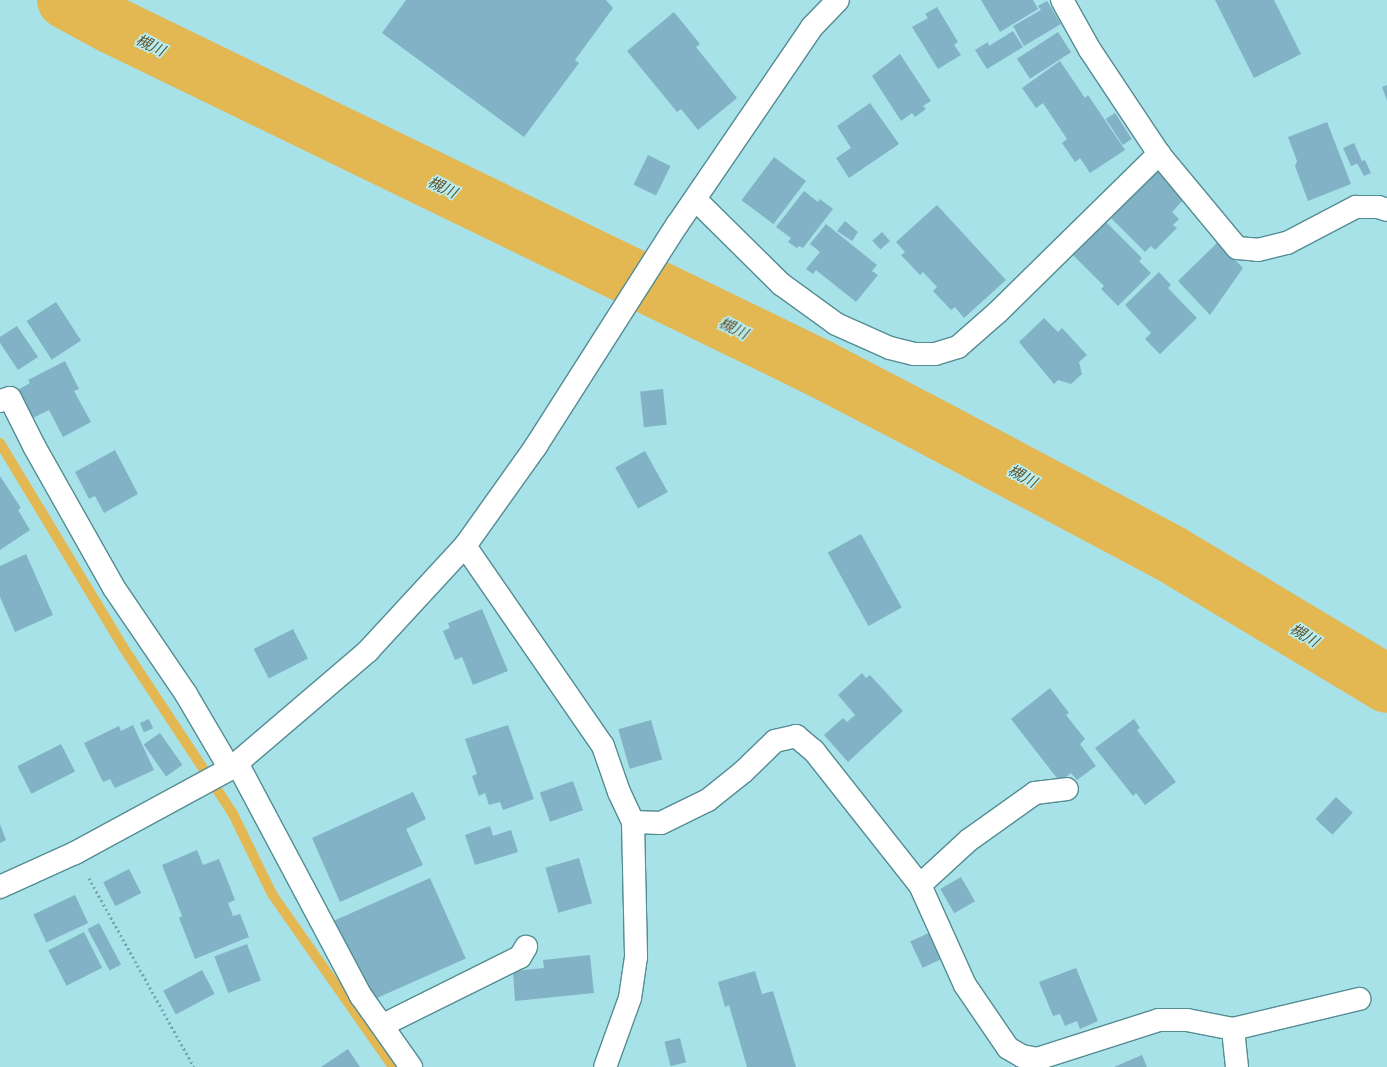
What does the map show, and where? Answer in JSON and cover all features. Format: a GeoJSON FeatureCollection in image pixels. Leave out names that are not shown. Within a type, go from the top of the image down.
{"type":"FeatureCollection","features":[{"type":"Feature","properties":{"kind":"street"},"geometry":{"type":"LineString","coordinates":[[0,887],[75,853],[233,766],[368,651],[465,546],[536,446],[677,225],[696,200],[812,27],[838,0]]}},
{"type":"Feature","properties":{"kind":"street"},"geometry":{"type":"LineString","coordinates":[[1062,0],[1090,50],[1159,154],[1237,248],[1258,250],[1287,243],[1356,207],[1378,207],[1387,210]]}},
{"type":"Feature","properties":{"kind":"street"},"geometry":{"type":"LineString","coordinates":[[696,200],[781,284],[836,324],[890,348],[914,354],[935,354],[958,347],[998,312],[1159,154]]}},
{"type":"Feature","properties":{"kind":"street"},"geometry":{"type":"LineString","coordinates":[[0,401],[10,398],[34,446],[114,588],[233,766],[361,996],[383,1025],[411,1067]]}},
{"type":"Feature","properties":{"kind":"street"},"geometry":{"type":"LineString","coordinates":[[465,546],[603,746],[619,792],[633,822],[636,957],[630,998],[605,1067]]}},
{"type":"Feature","properties":{"kind":"street"},"geometry":{"type":"LineString","coordinates":[[633,822],[661,823],[708,800],[743,772],[775,741],[796,736],[814,751],[920,885],[965,985],[1008,1048],[1038,1063],[1159,1020],[1188,1020],[1233,1029],[1360,999]]}},
{"type":"Feature","properties":{"kind":"street"},"geometry":{"type":"LineString","coordinates":[[920,885],[969,840],[1035,793],[1067,790]]}},
{"type":"Feature","properties":{"kind":"street"},"geometry":{"type":"LineString","coordinates":[[383,1025],[520,957],[526,947]]}},
{"type":"Feature","properties":{"kind":"street"},"geometry":{"type":"LineString","coordinates":[[1233,1029],[1238,1067]]}},
{"type":"Feature","properties":{"kind":"path"},"geometry":{"type":"LineString","coordinates":[[75,853],[194,1067]]}},
{"type":"Feature","properties":{"kind":"building"},"geometry":{"type":"Polygon","coordinates":[[[406,0],[606,0],[613,8],[575,60],[579,63],[524,137],[382,33],[406,0]]]}},
{"type":"Feature","properties":{"kind":"building"},"geometry":{"type":"Polygon","coordinates":[[[981,0],[1033,0],[1038,9],[1000,32],[981,0]]]}},
{"type":"Feature","properties":{"kind":"building"},"geometry":{"type":"Polygon","coordinates":[[[1215,0],[1274,0],[1301,54],[1254,78],[1215,0]]]}},
{"type":"Feature","properties":{"kind":"building"},"geometry":{"type":"Polygon","coordinates":[[[1047,1],[1061,24],[1024,46],[1013,26],[1041,10],[1038,6],[1047,1]]]}},
{"type":"Feature","properties":{"kind":"building"},"geometry":{"type":"Polygon","coordinates":[[[937,7],[958,42],[954,45],[961,55],[938,69],[912,27],[928,18],[925,14],[937,7]]]}},
{"type":"Feature","properties":{"kind":"building"},"geometry":{"type":"Polygon","coordinates":[[[674,12],[700,44],[696,47],[737,98],[698,130],[681,109],[677,112],[627,51],[674,12]]]}},
{"type":"Feature","properties":{"kind":"building"},"geometry":{"type":"Polygon","coordinates":[[[1013,31],[1023,47],[987,69],[975,50],[988,42],[989,46],[1013,31]]]}},
{"type":"Feature","properties":{"kind":"building"},"geometry":{"type":"Polygon","coordinates":[[[1058,32],[1071,52],[1030,79],[1017,59],[1058,32]]]}},
{"type":"Feature","properties":{"kind":"building"},"geometry":{"type":"Polygon","coordinates":[[[900,54],[931,101],[923,106],[926,109],[915,117],[912,113],[901,121],[872,76],[900,54]]]}},
{"type":"Feature","properties":{"kind":"building"},"geometry":{"type":"Polygon","coordinates":[[[1060,61],[1085,98],[1088,95],[1125,150],[1090,173],[1080,158],[1075,162],[1062,143],[1067,139],[1043,103],[1036,108],[1022,88],[1060,61]]]}},
{"type":"Feature","properties":{"kind":"building"},"geometry":{"type":"Polygon","coordinates":[[[1387,85],[1387,101],[1382,87],[1387,85]]]}},
{"type":"Feature","properties":{"kind":"building"},"geometry":{"type":"Polygon","coordinates":[[[870,103],[899,144],[849,178],[836,158],[851,148],[837,126],[870,103]]]}},
{"type":"Feature","properties":{"kind":"building"},"geometry":{"type":"Polygon","coordinates":[[[1115,113],[1132,139],[1123,145],[1106,119],[1115,113]]]}},
{"type":"Feature","properties":{"kind":"building"},"geometry":{"type":"Polygon","coordinates":[[[1327,122],[1351,184],[1308,201],[1295,166],[1297,161],[1288,137],[1327,122]]]}},
{"type":"Feature","properties":{"kind":"building"},"geometry":{"type":"Polygon","coordinates":[[[1354,143],[1362,161],[1351,166],[1343,148],[1354,143]]]}},
{"type":"Feature","properties":{"kind":"building"},"geometry":{"type":"Polygon","coordinates":[[[648,155],[670,166],[656,196],[634,185],[648,155]]]}},
{"type":"Feature","properties":{"kind":"building"},"geometry":{"type":"Polygon","coordinates":[[[774,157],[806,181],[773,224],[742,200],[774,157]]]}},
{"type":"Feature","properties":{"kind":"building"},"geometry":{"type":"Polygon","coordinates":[[[1365,160],[1371,173],[1364,176],[1357,163],[1365,160]]]}},
{"type":"Feature","properties":{"kind":"building"},"geometry":{"type":"Polygon","coordinates":[[[1156,169],[1185,198],[1172,212],[1179,219],[1173,225],[1177,228],[1155,250],[1151,246],[1145,252],[1108,215],[1156,169]]]}},
{"type":"Feature","properties":{"kind":"building"},"geometry":{"type":"Polygon","coordinates":[[[804,191],[818,202],[820,199],[833,209],[803,248],[799,246],[797,248],[788,242],[791,238],[776,227],[804,191]]]}},
{"type":"Feature","properties":{"kind":"building"},"geometry":{"type":"Polygon","coordinates":[[[937,205],[1006,280],[964,318],[955,307],[951,310],[933,291],[937,287],[923,272],[920,275],[901,255],[905,252],[896,242],[937,205]]]}},
{"type":"Feature","properties":{"kind":"building"},"geometry":{"type":"Polygon","coordinates":[[[1103,219],[1142,258],[1139,261],[1151,273],[1118,306],[1101,289],[1104,286],[1070,252],[1103,219]]]}},
{"type":"Feature","properties":{"kind":"building"},"geometry":{"type":"Polygon","coordinates":[[[845,221],[858,232],[852,241],[837,231],[845,221]]]}},
{"type":"Feature","properties":{"kind":"building"},"geometry":{"type":"Polygon","coordinates":[[[826,224],[877,265],[872,271],[878,275],[856,302],[816,270],[813,274],[806,269],[820,252],[810,244],[826,224]]]}},
{"type":"Feature","properties":{"kind":"building"},"geometry":{"type":"Polygon","coordinates":[[[882,232],[890,241],[880,250],[872,241],[882,232]]]}},
{"type":"Feature","properties":{"kind":"building"},"geometry":{"type":"Polygon","coordinates":[[[1218,242],[1243,268],[1210,315],[1178,281],[1218,242]]]}},
{"type":"Feature","properties":{"kind":"building"},"geometry":{"type":"Polygon","coordinates":[[[1159,272],[1171,285],[1168,288],[1197,318],[1160,354],[1145,339],[1151,333],[1125,305],[1159,272]]]}},
{"type":"Feature","properties":{"kind":"building"},"geometry":{"type":"Polygon","coordinates":[[[56,302],[81,341],[52,360],[27,321],[56,302]]]}},
{"type":"Feature","properties":{"kind":"building"},"geometry":{"type":"Polygon","coordinates":[[[1044,318],[1058,332],[1062,328],[1087,355],[1079,362],[1082,374],[1071,384],[1058,380],[1054,384],[1019,342],[1044,318]]]}},
{"type":"Feature","properties":{"kind":"building"},"geometry":{"type":"Polygon","coordinates":[[[17,326],[38,357],[18,370],[0,343],[0,337],[17,326]]]}},
{"type":"Feature","properties":{"kind":"building"},"geometry":{"type":"Polygon","coordinates":[[[65,361],[79,389],[74,391],[91,422],[63,437],[49,410],[31,419],[16,391],[30,383],[28,380],[65,361]]]}},
{"type":"Feature","properties":{"kind":"building"},"geometry":{"type":"Polygon","coordinates":[[[663,389],[667,425],[644,427],[640,391],[663,389]]]}},
{"type":"Feature","properties":{"kind":"building"},"geometry":{"type":"Polygon","coordinates":[[[115,450],[138,494],[104,513],[95,496],[89,499],[75,472],[115,450]]]}},
{"type":"Feature","properties":{"kind":"building"},"geometry":{"type":"Polygon","coordinates":[[[645,451],[668,492],[638,509],[615,467],[645,451]]]}},
{"type":"Feature","properties":{"kind":"building"},"geometry":{"type":"Polygon","coordinates":[[[0,476],[21,508],[18,510],[30,530],[0,550],[0,476]]]}},
{"type":"Feature","properties":{"kind":"building"},"geometry":{"type":"Polygon","coordinates":[[[861,534],[902,607],[868,626],[828,552],[861,534]]]}},
{"type":"Feature","properties":{"kind":"building"},"geometry":{"type":"Polygon","coordinates":[[[26,554],[53,615],[15,632],[0,597],[0,566],[26,554]]]}},
{"type":"Feature","properties":{"kind":"building"},"geometry":{"type":"Polygon","coordinates":[[[482,609],[508,671],[473,685],[462,657],[455,660],[443,631],[450,628],[448,623],[482,609]]]}},
{"type":"Feature","properties":{"kind":"building"},"geometry":{"type":"Polygon","coordinates":[[[293,629],[308,658],[269,678],[254,649],[293,629]]]}},
{"type":"Feature","properties":{"kind":"building"},"geometry":{"type":"Polygon","coordinates":[[[862,673],[866,678],[870,675],[903,711],[848,762],[824,735],[843,718],[847,722],[855,715],[838,695],[862,673]]]}},
{"type":"Feature","properties":{"kind":"building"},"geometry":{"type":"Polygon","coordinates":[[[1050,688],[1069,713],[1066,715],[1085,739],[1080,744],[1096,766],[1077,780],[1071,773],[1060,782],[1011,719],[1050,688]]]}},
{"type":"Feature","properties":{"kind":"building"},"geometry":{"type":"Polygon","coordinates":[[[149,719],[153,728],[144,732],[140,723],[149,719]]]}},
{"type":"Feature","properties":{"kind":"building"},"geometry":{"type":"Polygon","coordinates":[[[1134,719],[1140,728],[1137,730],[1176,782],[1145,805],[1136,793],[1133,796],[1095,748],[1134,719]]]}},
{"type":"Feature","properties":{"kind":"building"},"geometry":{"type":"Polygon","coordinates":[[[651,720],[662,759],[630,769],[618,729],[651,720]]]}},
{"type":"Feature","properties":{"kind":"building"},"geometry":{"type":"Polygon","coordinates":[[[133,725],[154,770],[115,788],[110,779],[103,782],[84,743],[119,726],[121,731],[133,725]]]}},
{"type":"Feature","properties":{"kind":"building"},"geometry":{"type":"Polygon","coordinates":[[[508,725],[534,799],[503,810],[500,802],[489,805],[485,793],[479,796],[472,776],[477,774],[465,739],[508,725]]]}},
{"type":"Feature","properties":{"kind":"building"},"geometry":{"type":"Polygon","coordinates":[[[160,733],[182,765],[166,776],[144,744],[160,733]]]}},
{"type":"Feature","properties":{"kind":"building"},"geometry":{"type":"Polygon","coordinates":[[[61,744],[75,772],[31,794],[17,766],[61,744]]]}},
{"type":"Feature","properties":{"kind":"building"},"geometry":{"type":"Polygon","coordinates":[[[573,781],[583,810],[550,822],[540,792],[573,781]]]}},
{"type":"Feature","properties":{"kind":"building"},"geometry":{"type":"Polygon","coordinates":[[[413,792],[426,819],[406,829],[423,865],[340,902],[312,838],[413,792]]]}},
{"type":"Feature","properties":{"kind":"building"},"geometry":{"type":"Polygon","coordinates":[[[1336,797],[1353,813],[1332,835],[1316,819],[1336,797]]]}},
{"type":"Feature","properties":{"kind":"building"},"geometry":{"type":"Polygon","coordinates":[[[0,824],[6,840],[0,843],[0,824]]]}},
{"type":"Feature","properties":{"kind":"building"},"geometry":{"type":"Polygon","coordinates":[[[490,826],[493,836],[511,830],[518,852],[475,865],[465,835],[490,826]]]}},
{"type":"Feature","properties":{"kind":"building"},"geometry":{"type":"Polygon","coordinates":[[[197,850],[203,865],[219,859],[235,900],[228,903],[233,916],[240,914],[249,937],[195,959],[179,918],[182,916],[162,865],[197,850]]]}},
{"type":"Feature","properties":{"kind":"building"},"geometry":{"type":"Polygon","coordinates":[[[579,858],[592,903],[558,913],[545,868],[579,858]]]}},
{"type":"Feature","properties":{"kind":"building"},"geometry":{"type":"Polygon","coordinates":[[[129,869],[141,893],[115,906],[103,882],[129,869]]]}},
{"type":"Feature","properties":{"kind":"building"},"geometry":{"type":"Polygon","coordinates":[[[961,877],[975,901],[954,913],[940,889],[961,877]]]}},
{"type":"Feature","properties":{"kind":"building"},"geometry":{"type":"Polygon","coordinates":[[[430,878],[466,958],[368,1002],[332,922],[430,878]]]}},
{"type":"Feature","properties":{"kind":"building"},"geometry":{"type":"Polygon","coordinates":[[[75,895],[88,923],[46,943],[33,914],[75,895]]]}},
{"type":"Feature","properties":{"kind":"building"},"geometry":{"type":"Polygon","coordinates":[[[99,923],[121,964],[110,971],[88,929],[99,923]]]}},
{"type":"Feature","properties":{"kind":"building"},"geometry":{"type":"Polygon","coordinates":[[[933,931],[945,957],[923,968],[910,942],[933,931]]]}},
{"type":"Feature","properties":{"kind":"building"},"geometry":{"type":"Polygon","coordinates":[[[84,932],[102,968],[67,986],[48,950],[84,932]]]}},
{"type":"Feature","properties":{"kind":"building"},"geometry":{"type":"Polygon","coordinates":[[[247,944],[261,980],[228,993],[214,957],[247,944]]]}},
{"type":"Feature","properties":{"kind":"building"},"geometry":{"type":"Polygon","coordinates":[[[590,955],[594,993],[515,1001],[513,971],[544,968],[543,960],[590,955]]]}},
{"type":"Feature","properties":{"kind":"building"},"geometry":{"type":"Polygon","coordinates":[[[1076,968],[1098,1021],[1080,1029],[1077,1021],[1065,1026],[1060,1014],[1053,1016],[1039,982],[1076,968]]]}},
{"type":"Feature","properties":{"kind":"building"},"geometry":{"type":"Polygon","coordinates":[[[202,970],[215,994],[176,1014],[163,991],[202,970]]]}},
{"type":"Feature","properties":{"kind":"building"},"geometry":{"type":"Polygon","coordinates":[[[755,971],[762,994],[773,991],[796,1067],[747,1067],[729,1005],[725,1007],[718,982],[755,971]]]}},
{"type":"Feature","properties":{"kind":"building"},"geometry":{"type":"Polygon","coordinates":[[[680,1038],[686,1062],[671,1066],[664,1042],[680,1038]]]}},
{"type":"Feature","properties":{"kind":"building"},"geometry":{"type":"Polygon","coordinates":[[[348,1049],[360,1067],[321,1067],[348,1049]]]}},
{"type":"Feature","properties":{"kind":"building"},"geometry":{"type":"Polygon","coordinates":[[[1142,1055],[1147,1067],[1114,1067],[1142,1055]]]}},
{"type":"Feature","properties":{"kind":"waterway","name":"槻川"},"geometry":{"type":"LineString","coordinates":[[66,0],[112,25],[819,368],[1171,554],[1387,684]]}},
{"type":"Feature","properties":{"kind":"waterway"},"geometry":{"type":"LineString","coordinates":[[0,443],[123,647],[233,814],[272,894],[393,1067]]}}]}
